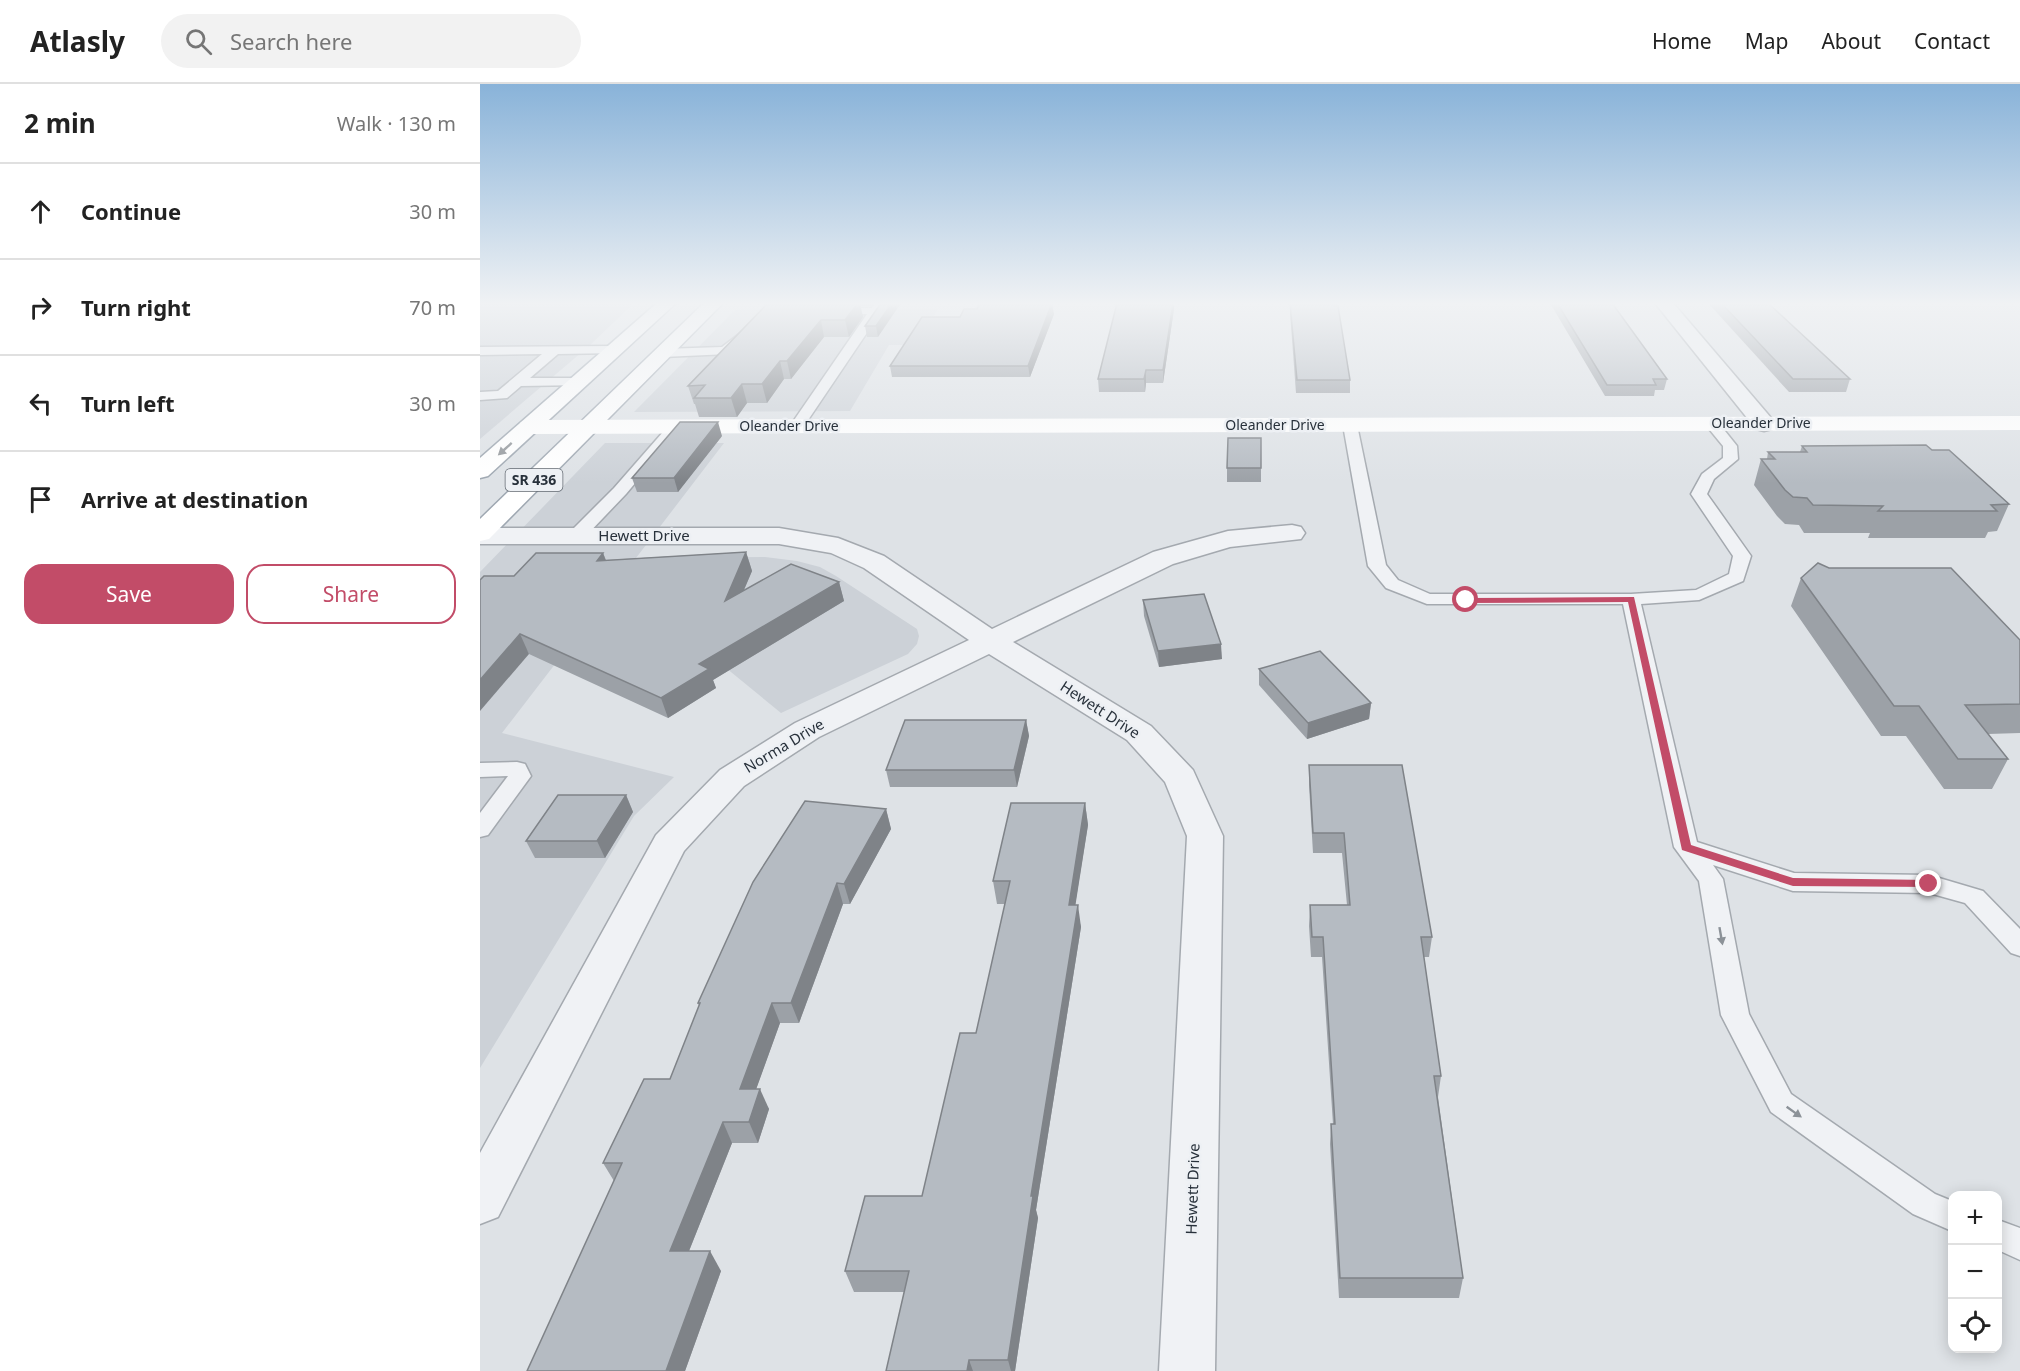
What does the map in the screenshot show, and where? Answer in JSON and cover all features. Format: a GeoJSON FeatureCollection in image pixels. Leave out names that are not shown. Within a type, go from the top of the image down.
{"type":"FeatureCollection","features":[{"type":"Feature","properties":{"kind":"street","name":"SR 436"},"geometry":{"type":"LineString","coordinates":[[480,471],[600,363]]}},
{"type":"Feature","properties":{"kind":"street","name":"SR 436"},"geometry":{"type":"LineString","coordinates":[[480,535],[653,363]]}},
{"type":"Feature","properties":{"kind":"street"},"geometry":{"type":"LineString","coordinates":[[1714,363],[1764,424]]}},
{"type":"Feature","properties":{"kind":"street","name":"Oleander Drive"},"geometry":{"type":"LineString","coordinates":[[529,427],[2020,423]]}},
{"type":"Feature","properties":{"kind":"street","name":"Norma Drive"},"geometry":{"type":"LineString","coordinates":[[480,1200],[669,844],[732,778],[807,730],[1163,558],[1228,539],[1292,532]]}},
{"type":"Feature","properties":{"kind":"street","name":"Hewett Drive"},"geometry":{"type":"LineString","coordinates":[[480,535],[779,536],[838,546],[874,562],[990,641],[1139,733],[1181,778],[1205,836],[1187,1371]]}},
{"type":"Feature","properties":{"kind":"lane"},"geometry":{"type":"LineString","coordinates":[[480,396],[502,395],[539,363]]}},
{"type":"Feature","properties":{"kind":"lane"},"geometry":{"type":"LineString","coordinates":[[798,426],[841,363]]}},
{"type":"Feature","properties":{"kind":"lane"},"geometry":{"type":"LineString","coordinates":[[517,382],[579,382]]}},
{"type":"Feature","properties":{"kind":"lane"},"geometry":{"type":"LineString","coordinates":[[1350,425],[1377,566],[1392,584],[1427,599],[1631,599],[1699,595],[1737,577],[1742,556],[1699,494],[1707,477],[1731,459],[1730,446],[1712,424]]}},
{"type":"Feature","properties":{"kind":"lane"},"geometry":{"type":"LineString","coordinates":[[576,536],[620,491],[675,427]]}},
{"type":"Feature","properties":{"kind":"lane"},"geometry":{"type":"LineString","coordinates":[[1631,599],[1686,847],[1711,879],[1735,1015],[1781,1103],[1924,1204],[1948,1214]]}},
{"type":"Feature","properties":{"kind":"lane"},"geometry":{"type":"LineString","coordinates":[[480,770],[518,769],[520,776],[480,829]]}},
{"type":"Feature","properties":{"kind":"lane"},"geometry":{"type":"LineString","coordinates":[[1686,847],[1793,882],[1929,884],[1974,897],[2020,945]]}},
{"type":"Feature","properties":{"kind":"lane"},"geometry":{"type":"LineString","coordinates":[[2002,1236],[2020,1244]]}},
{"type":"Feature","properties":{"kind":"shaded area"},"geometry":{"type":"Polygon","coordinates":[[[480,363],[569,363],[480,439],[480,363]]]}},
{"type":"Feature","properties":{"kind":"shaded area"},"geometry":{"type":"Polygon","coordinates":[[[682,363],[878,363],[850,411],[634,412],[682,363]]]}},
{"type":"Feature","properties":{"kind":"shaded area"},"geometry":{"type":"Polygon","coordinates":[[[605,443],[724,443],[636,558],[765,557],[820,567],[917,629],[919,636],[917,644],[908,654],[781,713],[693,641],[572,642],[502,733],[674,777],[634,816],[480,1068],[480,572],[605,443]]]}},
{"type":"Feature","properties":{"kind":"building"},"geometry":{"type":"Polygon","coordinates":[[[710,363],[778,363],[762,384],[742,384],[731,398],[694,398],[705,385],[688,386],[710,363]]]}},
{"type":"Feature","properties":{"kind":"building"},"geometry":{"type":"Polygon","coordinates":[[[892,363],[1029,363],[1028,366],[890,366],[892,363]]]}},
{"type":"Feature","properties":{"kind":"building"},"geometry":{"type":"Polygon","coordinates":[[[1102,363],[1164,363],[1163,370],[1146,370],[1144,379],[1098,379],[1102,363]]]}},
{"type":"Feature","properties":{"kind":"building"},"geometry":{"type":"Polygon","coordinates":[[[1295,363],[1347,363],[1350,380],[1297,380],[1295,363]]]}},
{"type":"Feature","properties":{"kind":"building"},"geometry":{"type":"Polygon","coordinates":[[[1594,363],[1655,363],[1667,379],[1653,379],[1656,385],[1607,385],[1594,363]]]}},
{"type":"Feature","properties":{"kind":"building"},"geometry":{"type":"Polygon","coordinates":[[[1778,363],[1833,363],[1850,379],[1793,379],[1778,363]]]}},
{"type":"Feature","properties":{"kind":"building"},"geometry":{"type":"Polygon","coordinates":[[[680,422],[718,422],[674,478],[632,478],[680,422]]]}},
{"type":"Feature","properties":{"kind":"building"},"geometry":{"type":"Polygon","coordinates":[[[1228,438],[1261,438],[1261,468],[1227,468],[1228,438]]]}},
{"type":"Feature","properties":{"kind":"building"},"geometry":{"type":"Polygon","coordinates":[[[1926,445],[1932,450],[1949,450],[2009,504],[1991,505],[1997,511],[1878,511],[1883,506],[1813,505],[1807,498],[1793,497],[1785,490],[1761,459],[1775,459],[1768,452],[1807,452],[1802,446],[1926,445]]]}},
{"type":"Feature","properties":{"kind":"building"},"geometry":{"type":"Polygon","coordinates":[[[746,552],[725,601],[791,564],[839,582],[699,664],[709,669],[661,698],[520,634],[480,680],[480,580],[484,576],[514,576],[536,553],[603,553],[597,561],[746,552]]]}},
{"type":"Feature","properties":{"kind":"building"},"geometry":{"type":"Polygon","coordinates":[[[1818,563],[1829,568],[1951,568],[2020,640],[2020,704],[1965,705],[2008,759],[1958,759],[1919,706],[1894,706],[1801,578],[1818,563]]]}},
{"type":"Feature","properties":{"kind":"building"},"geometry":{"type":"Polygon","coordinates":[[[1204,594],[1221,644],[1158,651],[1143,600],[1204,594]]]}},
{"type":"Feature","properties":{"kind":"building"},"geometry":{"type":"Polygon","coordinates":[[[1320,651],[1371,703],[1308,723],[1259,669],[1320,651]]]}},
{"type":"Feature","properties":{"kind":"building"},"geometry":{"type":"Polygon","coordinates":[[[905,720],[1026,720],[1014,770],[886,770],[905,720]]]}},
{"type":"Feature","properties":{"kind":"building"},"geometry":{"type":"Polygon","coordinates":[[[1309,765],[1402,765],[1432,937],[1421,937],[1441,1076],[1434,1076],[1463,1278],[1340,1278],[1331,1124],[1335,1124],[1323,937],[1312,937],[1310,905],[1350,905],[1344,833],[1313,833],[1309,765]]]}},
{"type":"Feature","properties":{"kind":"building"},"geometry":{"type":"Polygon","coordinates":[[[558,795],[626,795],[597,841],[526,841],[558,795]]]}},
{"type":"Feature","properties":{"kind":"building"},"geometry":{"type":"Polygon","coordinates":[[[805,801],[886,809],[844,884],[837,883],[791,1003],[772,1003],[740,1089],[760,1089],[749,1122],[723,1122],[670,1251],[710,1251],[666,1371],[527,1371],[622,1163],[603,1163],[644,1079],[670,1079],[700,1003],[698,1003],[753,882],[805,801]]]}},
{"type":"Feature","properties":{"kind":"building"},"geometry":{"type":"Polygon","coordinates":[[[1011,803],[1085,803],[1069,905],[1078,905],[1031,1196],[1033,1196],[1008,1360],[969,1360],[967,1371],[886,1371],[909,1271],[845,1271],[865,1196],[922,1196],[960,1033],[976,1033],[1010,881],[993,881],[1011,803]]]}},
{"type":"Feature","properties":{"kind":"route"},"geometry":{"type":"LineString","coordinates":[[1466,600],[1631,599],[1686,847],[1793,882],[1929,884]]}}]}
